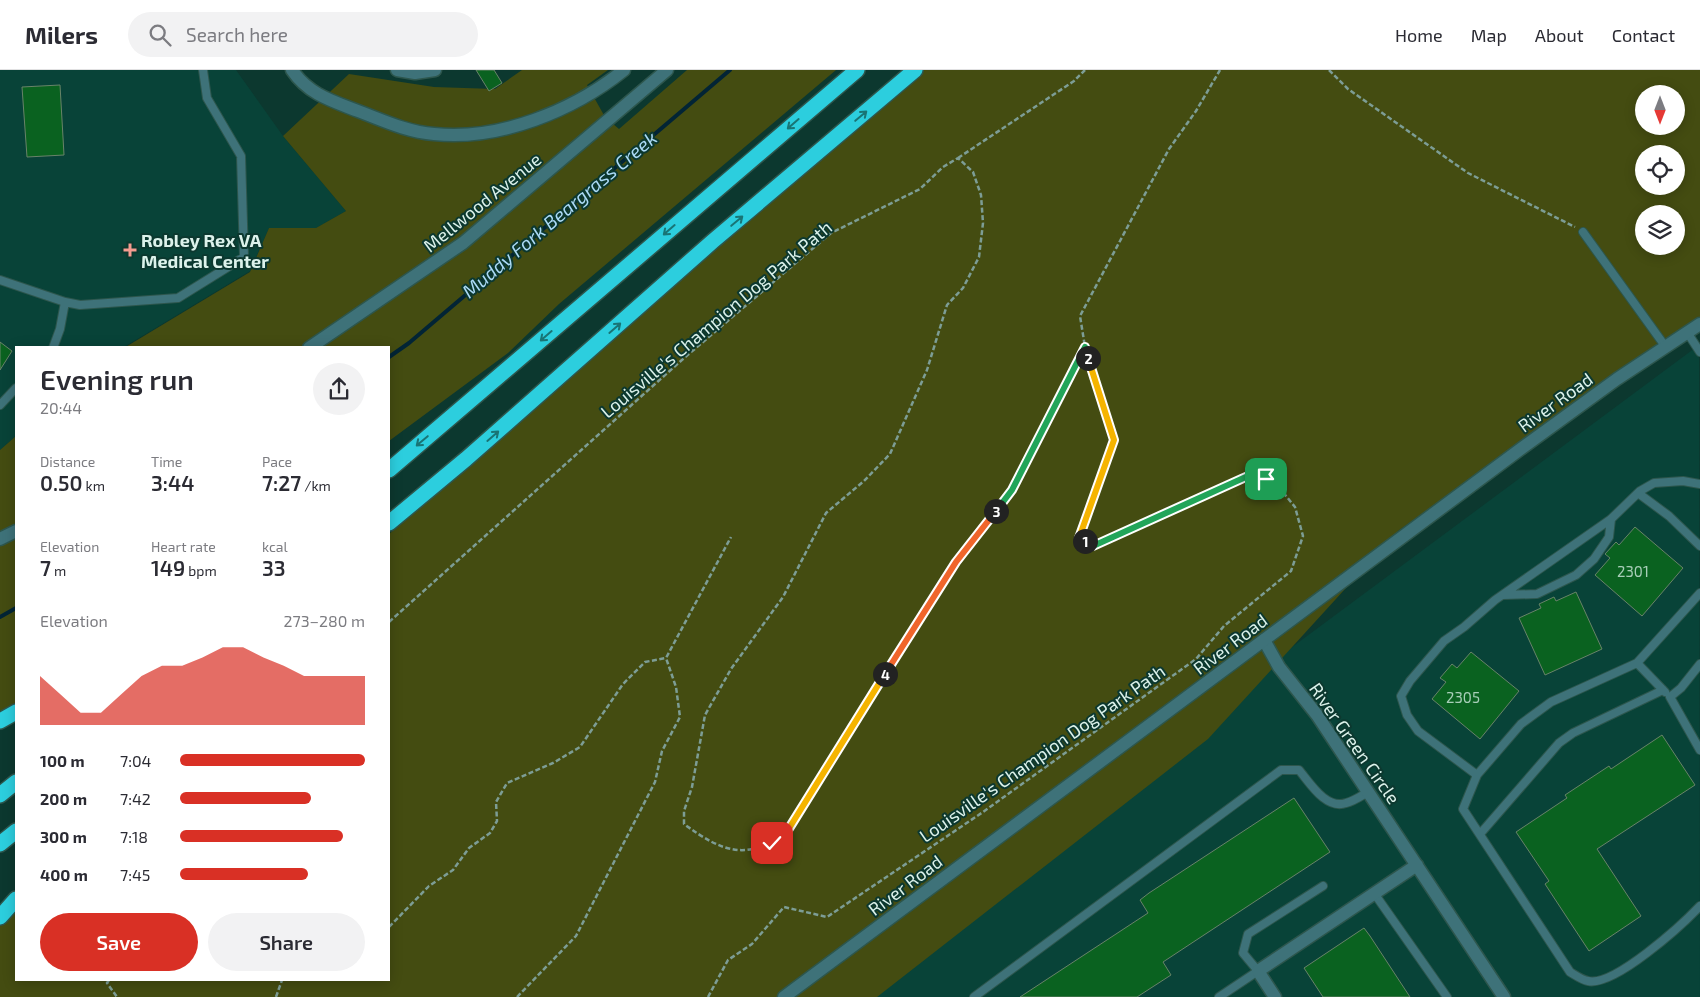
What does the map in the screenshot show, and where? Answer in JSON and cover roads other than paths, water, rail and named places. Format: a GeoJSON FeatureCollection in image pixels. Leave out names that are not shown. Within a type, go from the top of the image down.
{"type":"FeatureCollection","features":[{"type":"Feature","properties":{"kind":"highway"},"geometry":{"type":"LineString","coordinates":[[390,469],[857,70]]}},
{"type":"Feature","properties":{"kind":"highway"},"geometry":{"type":"LineString","coordinates":[[390,528],[714,241],[915,70]]}},
{"type":"Feature","properties":{"kind":"highway"},"geometry":{"type":"LineString","coordinates":[[390,464],[405,456]]}},
{"type":"Feature","properties":{"kind":"highway"},"geometry":{"type":"LineString","coordinates":[[390,522],[466,459]]}},
{"type":"Feature","properties":{"kind":"highway"},"geometry":{"type":"LineString","coordinates":[[0,721],[15,713]]}},
{"type":"Feature","properties":{"kind":"highway"},"geometry":{"type":"LineString","coordinates":[[0,796],[15,783]]}},
{"type":"Feature","properties":{"kind":"highway"},"geometry":{"type":"LineString","coordinates":[[0,844],[15,832]]}},
{"type":"Feature","properties":{"kind":"highway"},"geometry":{"type":"LineString","coordinates":[[0,917],[15,900]]}},
{"type":"Feature","properties":{"kind":"street"},"geometry":{"type":"LineString","coordinates":[[292,70],[308,89],[323,98],[411,130],[434,134],[461,135],[521,124],[560,108],[600,88],[624,70]]}},
{"type":"Feature","properties":{"kind":"street"},"geometry":{"type":"LineString","coordinates":[[397,70],[414,74],[435,70]]}},
{"type":"Feature","properties":{"kind":"street","name":"Mellwood Avenue"},"geometry":{"type":"LineString","coordinates":[[313,346],[463,242],[662,72]]}},
{"type":"Feature","properties":{"kind":"street","name":"River Road"},"geometry":{"type":"LineString","coordinates":[[784,997],[1522,448],[1665,346],[1700,324]]}},
{"type":"Feature","properties":{"kind":"street"},"geometry":{"type":"LineString","coordinates":[[0,539],[15,532]]}},
{"type":"Feature","properties":{"kind":"street","name":"River Green Circle"},"geometry":{"type":"LineString","coordinates":[[1264,640],[1279,667],[1317,715],[1504,997]]}},
{"type":"Feature","properties":{"kind":"street"},"geometry":{"type":"LineString","coordinates":[[1275,997],[1258,971],[1417,865]]}},
{"type":"Feature","properties":{"kind":"lane"},"geometry":{"type":"LineString","coordinates":[[0,280],[65,302],[80,305],[178,298],[244,257],[241,156],[207,98],[203,70]]}},
{"type":"Feature","properties":{"kind":"lane"},"geometry":{"type":"LineString","coordinates":[[1583,232],[1665,346]]}},
{"type":"Feature","properties":{"kind":"lane"},"geometry":{"type":"LineString","coordinates":[[54,346],[60,329],[65,302]]}},
{"type":"Feature","properties":{"kind":"lane"},"geometry":{"type":"LineString","coordinates":[[1686,332],[1700,352]]}},
{"type":"Feature","properties":{"kind":"lane"},"geometry":{"type":"LineString","coordinates":[[0,405],[15,389]]}},
{"type":"Feature","properties":{"kind":"lane"},"geometry":{"type":"LineString","coordinates":[[1477,775],[1418,730],[1407,715],[1401,696],[1410,681],[1444,642],[1503,594],[1611,519],[1638,494],[1654,483],[1682,481],[1700,484]]}},
{"type":"Feature","properties":{"kind":"lane"},"geometry":{"type":"LineString","coordinates":[[1638,494],[1669,516],[1700,546]]}},
{"type":"Feature","properties":{"kind":"lane"},"geometry":{"type":"LineString","coordinates":[[1503,594],[1537,594],[1576,575],[1594,559],[1609,537],[1611,519]]}},
{"type":"Feature","properties":{"kind":"lane"},"geometry":{"type":"LineString","coordinates":[[1700,593],[1637,663],[1552,702],[1521,724],[1477,775],[1463,809],[1570,972],[1588,982],[1602,980],[1645,955],[1673,933],[1700,906]]}},
{"type":"Feature","properties":{"kind":"lane"},"geometry":{"type":"LineString","coordinates":[[1637,663],[1670,697],[1700,750]]}},
{"type":"Feature","properties":{"kind":"lane"},"geometry":{"type":"LineString","coordinates":[[1670,697],[1681,688],[1700,664]]}},
{"type":"Feature","properties":{"kind":"lane"},"geometry":{"type":"LineString","coordinates":[[1480,834],[1559,743],[1573,733],[1663,690]]}},
{"type":"Feature","properties":{"kind":"lane"},"geometry":{"type":"LineString","coordinates":[[974,997],[1281,770],[1298,770],[1323,798],[1332,803],[1344,804],[1368,792]]}},
{"type":"Feature","properties":{"kind":"lane"},"geometry":{"type":"LineString","coordinates":[[1219,997],[1258,971],[1243,953],[1248,934],[1323,886]]}},
{"type":"Feature","properties":{"kind":"lane"},"geometry":{"type":"LineString","coordinates":[[1374,894],[1447,997]]}},
{"type":"Feature","properties":{"kind":"waterway","name":"Muddy Fork Beargrass Creek"},"geometry":{"type":"LineString","coordinates":[[390,356],[409,343],[730,70]]}},
{"type":"Feature","properties":{"kind":"waterway","name":"Muddy Fork Beargrass Creek"},"geometry":{"type":"LineString","coordinates":[[0,617],[15,609]]}},
{"type":"Feature","properties":{"kind":"place","name":"Robley Rex VA Medical Center"},"geometry":{"type":"Point","coordinates":[130,250]}}]}
